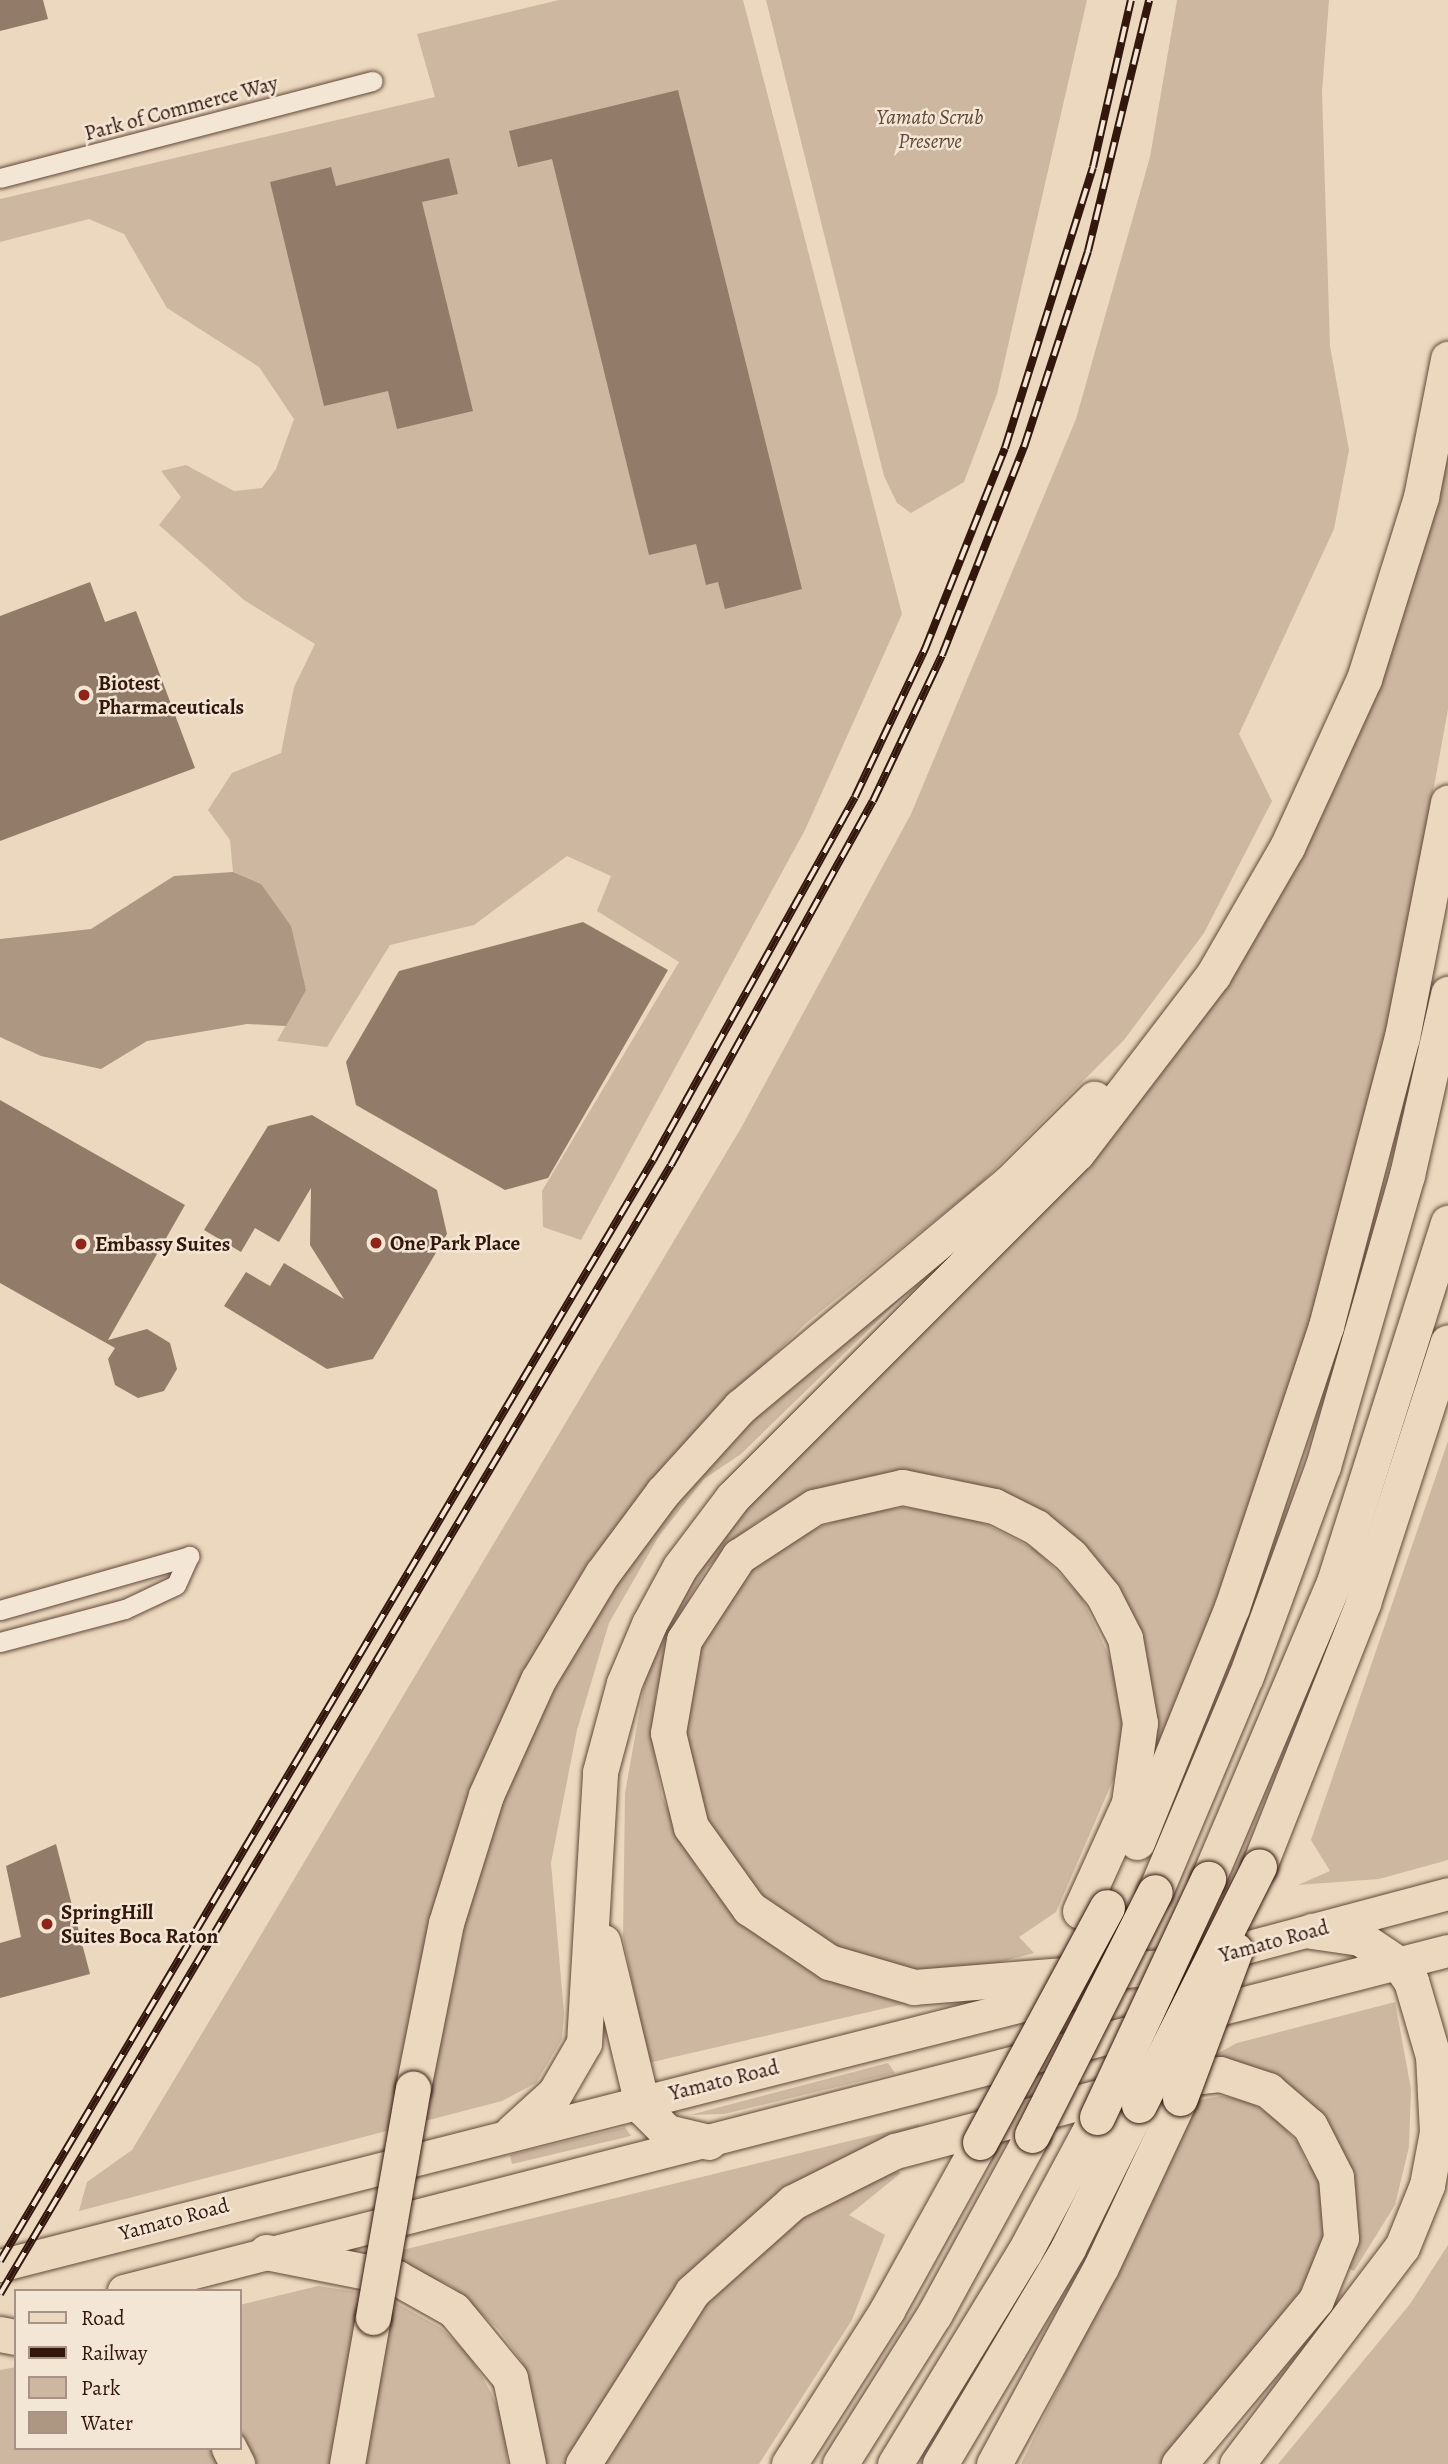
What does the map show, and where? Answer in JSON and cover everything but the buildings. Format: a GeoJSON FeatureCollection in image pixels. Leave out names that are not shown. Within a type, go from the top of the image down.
{"type":"FeatureCollection","features":[{"type":"Feature","properties":{"kind":"highway"},"geometry":{"type":"LineString","coordinates":[[512,2132],[555,2093],[584,2043],[596,1801],[614,1714],[636,1650],[680,1567],[760,1467],[1025,1208],[1117,1105],[1213,975],[1287,847],[1364,679],[1401,569],[1448,359]]}},
{"type":"Feature","properties":{"kind":"highway"},"geometry":{"type":"LineString","coordinates":[[789,2464],[887,2310],[979,2142],[1207,1675],[1305,1396],[1385,1109],[1448,802]]}},
{"type":"Feature","properties":{"kind":"highway"},"geometry":{"type":"LineString","coordinates":[[347,2464],[413,2088],[446,1923],[486,1795],[538,1680],[608,1565],[740,1407],[1009,1182],[1092,1101],[1154,1030],[1287,847]]}},
{"type":"Feature","properties":{"kind":"highway"},"geometry":{"type":"LineString","coordinates":[[840,2464],[934,2315],[1032,2135],[1154,1892],[1246,1676],[1327,1454],[1404,1188],[1448,994]]}},
{"type":"Feature","properties":{"kind":"highway"},"geometry":{"type":"LineString","coordinates":[[895,2464],[1024,2253],[1097,2117],[1209,1879],[1339,1570],[1448,1223]]}},
{"type":"Feature","properties":{"kind":"highway"},"geometry":{"type":"LineString","coordinates":[[940,2464],[1080,2226],[1259,1866],[1363,1604],[1448,1342]]}},
{"type":"Feature","properties":{"kind":"highway"},"geometry":{"type":"LineString","coordinates":[[1093,1909],[1129,1802],[1140,1723],[1125,1639],[1103,1595],[1071,1556],[1036,1527],[994,1506],[902,1487],[814,1507],[739,1556],[684,1640],[668,1733],[691,1827],[749,1908],[829,1962],[914,1987],[1176,1966]]}},
{"type":"Feature","properties":{"kind":"highway"},"geometry":{"type":"LineString","coordinates":[[994,2464],[1095,2279],[1180,2098],[1218,2009],[1259,1866]]}},
{"type":"Feature","properties":{"kind":"highway"},"geometry":{"type":"LineString","coordinates":[[593,1883],[639,2101],[667,2132],[709,2142]]}},
{"type":"Feature","properties":{"kind":"highway"},"geometry":{"type":"LineString","coordinates":[[1312,1931],[1360,1938],[1400,1965],[1420,2003],[1438,2106]]}},
{"type":"Feature","properties":{"kind":"highway"},"geometry":{"type":"LineString","coordinates":[[1237,2464],[1402,2247],[1427,2185],[1438,2106],[1448,2070]]}},
{"type":"Feature","properties":{"kind":"highway"},"geometry":{"type":"LineString","coordinates":[[583,2464],[692,2292],[749,2235],[803,2196],[919,2144],[1163,2080],[1220,2074],[1268,2090],[1310,2126],[1336,2177],[1341,2238],[1316,2300],[1179,2464]]}},
{"type":"Feature","properties":{"kind":"highway"},"geometry":{"type":"LineString","coordinates":[[266,2252],[397,2278],[454,2310],[510,2378],[528,2464]]}},
{"type":"Feature","properties":{"kind":"main road","name":"Yamato Road"},"geometry":{"type":"LineString","coordinates":[[0,2266],[512,2132],[1176,1966],[1448,1894]]}},
{"type":"Feature","properties":{"kind":"main road"},"geometry":{"type":"LineString","coordinates":[[131,2289],[266,2252],[709,2142],[1448,1951]]}},
{"type":"Feature","properties":{"kind":"street","name":"Park of Commerce Way"},"geometry":{"type":"LineString","coordinates":[[0,178],[373,81]]}},
{"type":"Feature","properties":{"kind":"street"},"geometry":{"type":"LineString","coordinates":[[0,1610],[189,1556],[176,1585],[125,1609],[0,1642]]}},
{"type":"Feature","properties":{"kind":"green space"},"geometry":{"type":"Polygon","coordinates":[[[559,0],[743,0],[902,614],[805,830],[581,1240],[543,1227],[542,1191],[679,962],[597,911],[611,876],[567,856],[474,925],[390,945],[327,1047],[277,1041],[306,989],[261,884],[233,872],[230,840],[208,810],[232,773],[281,753],[294,687],[315,644],[244,600],[159,525],[181,497],[161,471],[186,465],[234,491],[262,488],[276,469],[294,419],[259,367],[167,308],[124,234],[89,219],[0,242],[0,199],[435,97],[417,34],[559,0]]]}},
{"type":"Feature","properties":{"kind":"green space","name":"Yamato Scrub Preserve"},"geometry":{"type":"Polygon","coordinates":[[[766,0],[1087,0],[997,394],[964,482],[911,513],[897,503],[884,476],[766,0]]]}},
{"type":"Feature","properties":{"kind":"green space"},"geometry":{"type":"Polygon","coordinates":[[[1177,0],[1329,0],[1322,92],[1330,346],[1349,450],[1334,529],[1239,734],[1272,801],[1204,933],[1124,1040],[979,1185],[805,1324],[669,1459],[588,1563],[531,1660],[396,2100],[430,2092],[477,1866],[520,1752],[576,1636],[698,1473],[777,1390],[961,1240],[741,1454],[704,1479],[659,1536],[609,1623],[577,1730],[551,1863],[564,2013],[562,2039],[536,2083],[502,2101],[79,2211],[87,2182],[132,2150],[249,1955],[741,1128],[911,814],[1076,419],[1150,157],[1177,0]]]}},
{"type":"Feature","properties":{"kind":"green space"},"geometry":{"type":"Polygon","coordinates":[[[1448,441],[1448,709],[1392,1020],[1306,1352],[1165,1747],[1151,1744],[1147,1670],[996,1492],[944,1476],[902,1474],[801,1499],[757,1522],[707,1568],[675,1624],[656,1695],[654,1751],[662,1797],[697,1868],[751,1925],[908,2003],[648,2063],[623,1936],[625,1793],[649,1658],[680,1594],[751,1499],[1098,1152],[1232,975],[1340,778],[1382,674],[1448,441]]]}},
{"type":"Feature","properties":{"kind":"green space"},"geometry":{"type":"Polygon","coordinates":[[[1448,1441],[1448,1860],[1379,1879],[1298,1885],[1330,1871],[1311,1840],[1448,1441]]]}},
{"type":"Feature","properties":{"kind":"green space"},"geometry":{"type":"Polygon","coordinates":[[[903,1507],[975,1519],[1036,1550],[1081,1596],[1118,1675],[1125,1727],[1120,1764],[1056,1912],[1019,1937],[1034,1953],[975,1969],[916,1970],[833,1948],[789,1924],[713,1842],[685,1767],[685,1682],[723,1595],[776,1543],[853,1515],[903,1507]]]}},
{"type":"Feature","properties":{"kind":"green space"},"geometry":{"type":"Polygon","coordinates":[[[1395,2002],[1411,2089],[1409,2147],[1395,2205],[1354,2271],[1346,2267],[1356,2227],[1350,2175],[1211,2057],[1237,2043],[1395,2002]]]}},
{"type":"Feature","properties":{"kind":"green space"},"geometry":{"type":"Polygon","coordinates":[[[888,2063],[895,2073],[724,2114],[690,2115],[888,2063]]]}},
{"type":"Feature","properties":{"kind":"green space"},"geometry":{"type":"Polygon","coordinates":[[[1221,2096],[1247,2100],[1276,2119],[1298,2143],[1306,2163],[1322,2173],[1329,2202],[1321,2266],[1161,2464],[1021,2464],[1199,2100],[1221,2096]]]}},
{"type":"Feature","properties":{"kind":"green space"},"geometry":{"type":"Polygon","coordinates":[[[919,2124],[919,2130],[806,2179],[568,2464],[547,2464],[522,2362],[499,2330],[451,2286],[378,2256],[919,2124]]]}},
{"type":"Feature","properties":{"kind":"green space"},"geometry":{"type":"Polygon","coordinates":[[[625,2127],[631,2136],[512,2164],[510,2155],[625,2127]]]}},
{"type":"Feature","properties":{"kind":"green space"},"geometry":{"type":"Polygon","coordinates":[[[892,2169],[901,2173],[849,2215],[885,2235],[852,2320],[759,2464],[596,2464],[693,2315],[807,2209],[892,2169]]]}},
{"type":"Feature","properties":{"kind":"green space"},"geometry":{"type":"Polygon","coordinates":[[[1448,2245],[1448,2464],[1278,2464],[1410,2304],[1448,2245]]]}},
{"type":"Feature","properties":{"kind":"green space"},"geometry":{"type":"Polygon","coordinates":[[[318,2286],[384,2296],[441,2328],[469,2355],[491,2392],[503,2421],[508,2464],[248,2464],[241,2450],[242,2305],[318,2286]]]}},
{"type":"Feature","properties":{"kind":"green space"},"geometry":{"type":"Polygon","coordinates":[[[14,2367],[14,2450],[211,2450],[220,2464],[0,2464],[0,2370],[14,2367]]]}},
{"type":"Feature","properties":{"kind":"water"},"geometry":{"type":"Polygon","coordinates":[[[233,872],[261,884],[291,926],[306,990],[286,1026],[247,1024],[147,1041],[101,1069],[41,1056],[0,1037],[0,939],[91,929],[174,876],[233,872]]]}},
{"type":"Feature","properties":{"kind":"railway"},"geometry":{"type":"LineString","coordinates":[[0,2261],[653,1160],[855,797],[925,649],[1005,448],[1093,167],[1131,0]]}},
{"type":"Feature","properties":{"kind":"railway"},"geometry":{"type":"LineString","coordinates":[[0,2294],[671,1165],[873,801],[942,655],[1024,447],[1088,251],[1149,0]]}},
{"type":"Feature","properties":{"kind":"place","name":"Biotest Pharmaceuticals"},"geometry":{"type":"Point","coordinates":[84,695]}},
{"type":"Feature","properties":{"kind":"place","name":"One Park Place"},"geometry":{"type":"Point","coordinates":[376,1243]}},
{"type":"Feature","properties":{"kind":"place","name":"Embassy Suites"},"geometry":{"type":"Point","coordinates":[81,1244]}},
{"type":"Feature","properties":{"kind":"place","name":"SpringHill Suites Boca Raton"},"geometry":{"type":"Point","coordinates":[47,1924]}}]}
